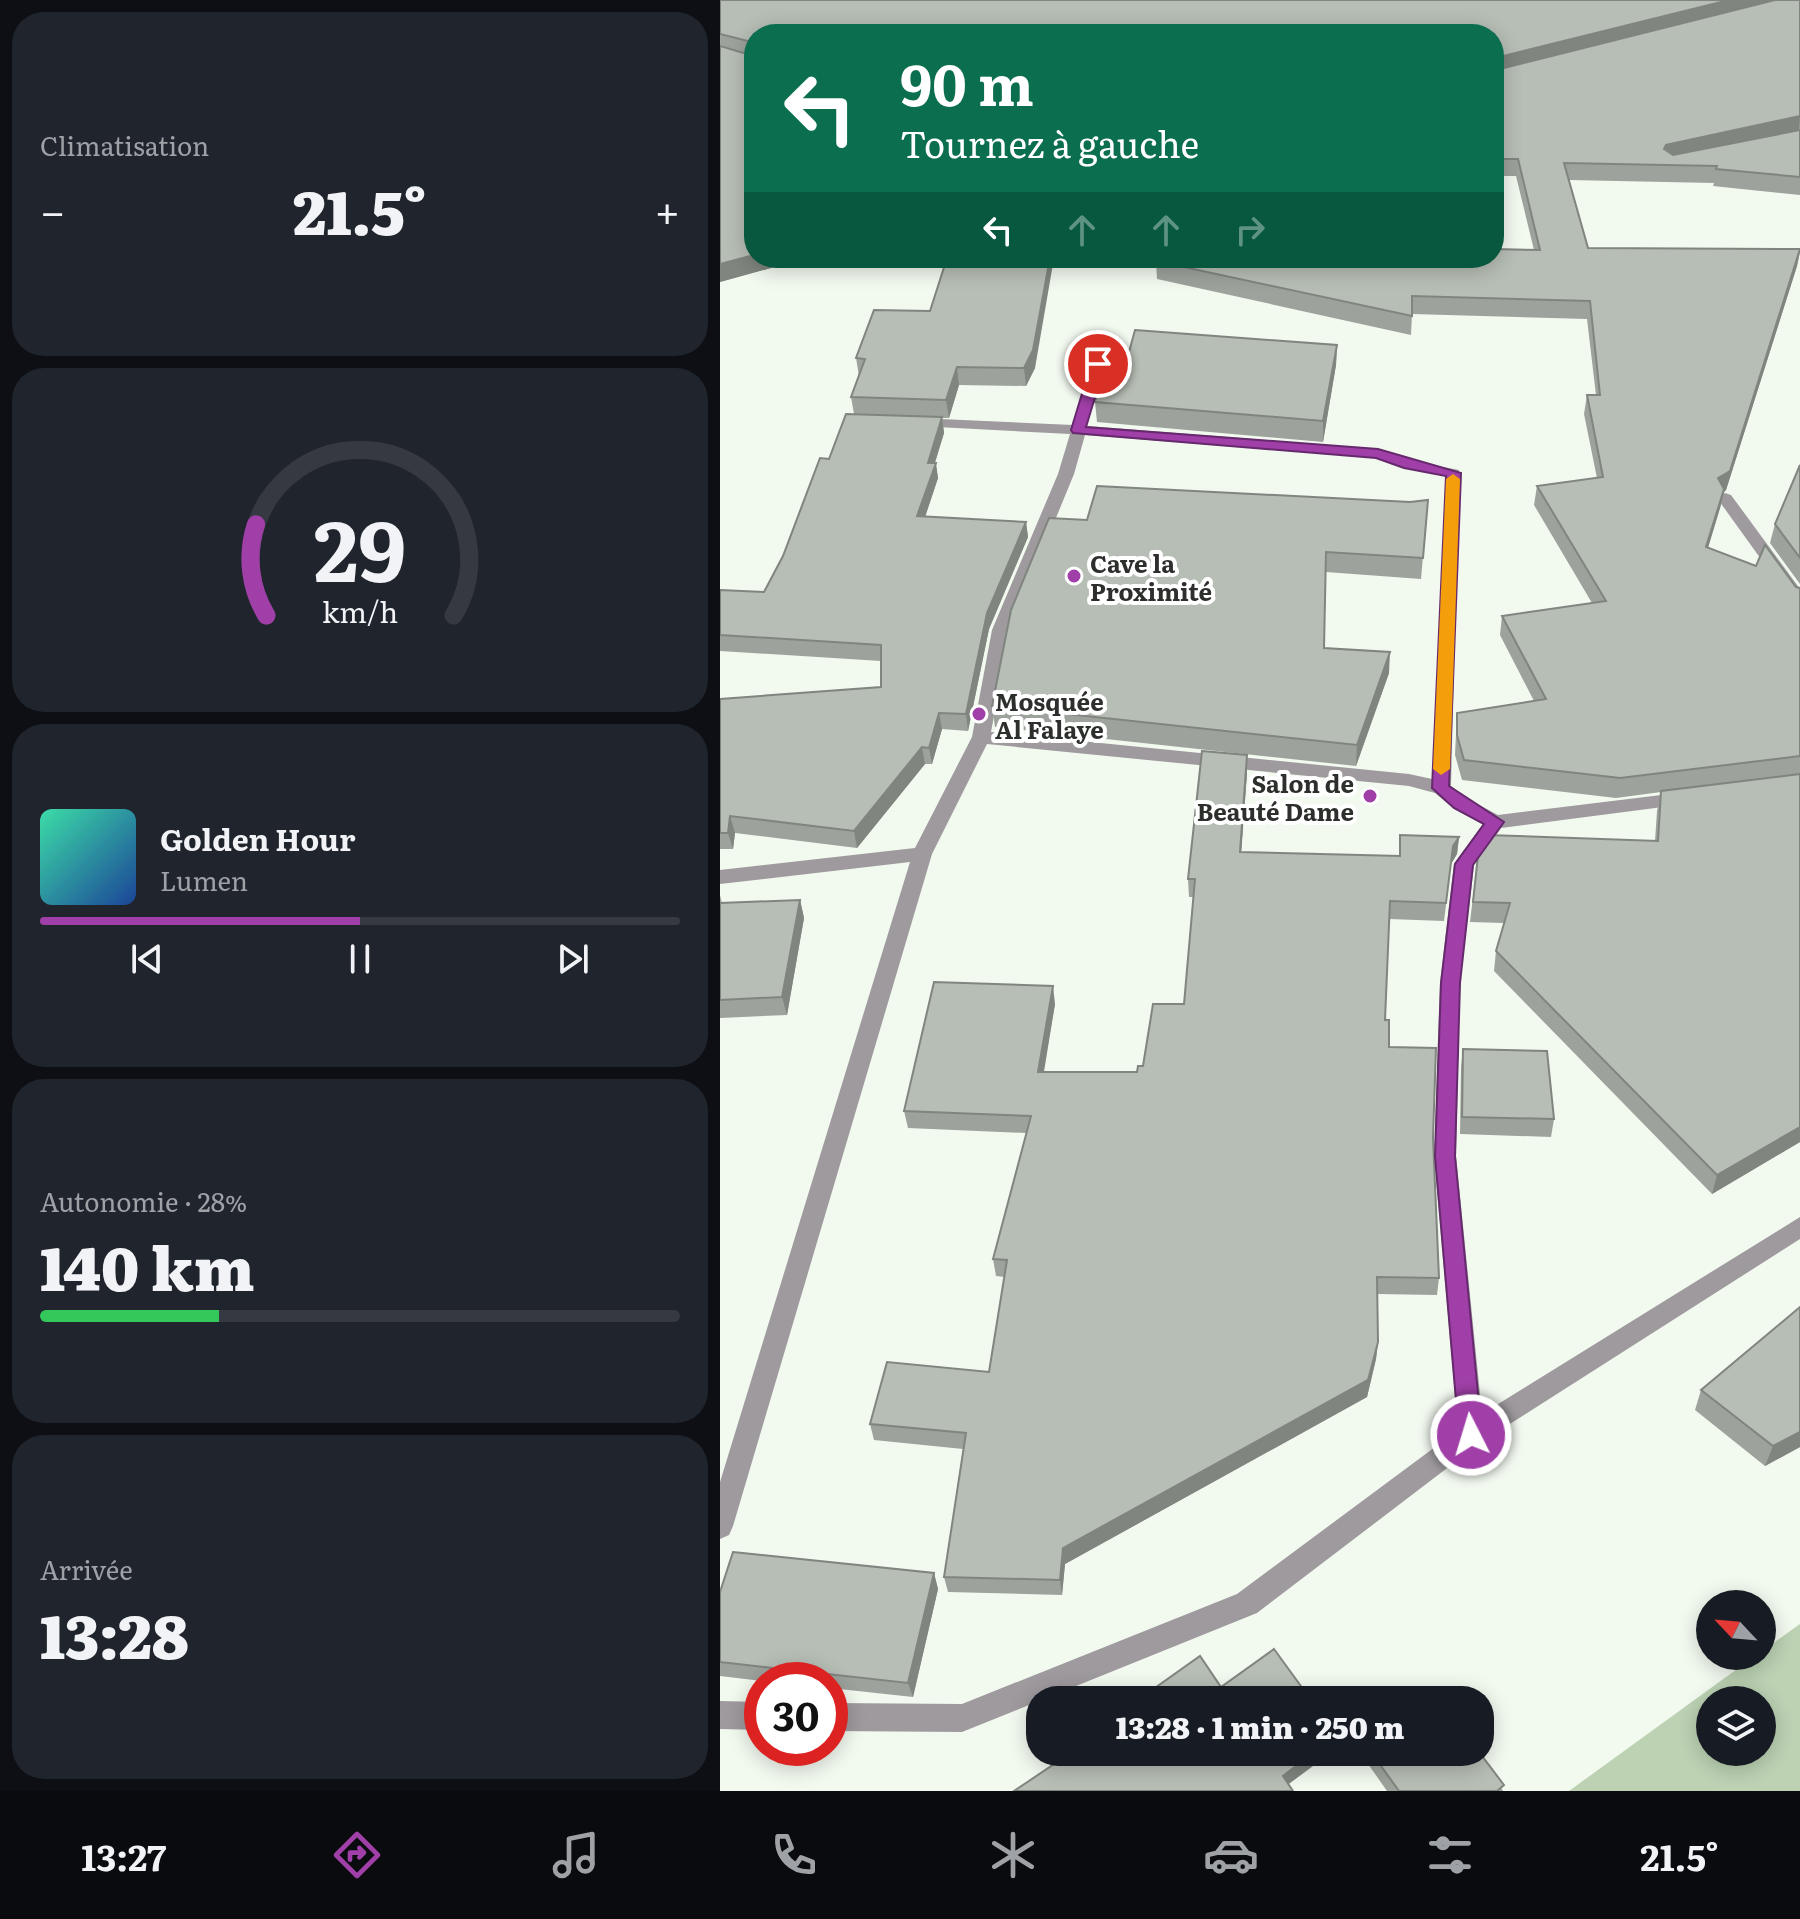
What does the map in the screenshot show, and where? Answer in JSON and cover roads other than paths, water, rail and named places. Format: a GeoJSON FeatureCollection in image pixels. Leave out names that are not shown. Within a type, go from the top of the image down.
{"type":"FeatureCollection","features":[{"type":"Feature","properties":{"kind":"street"},"geometry":{"type":"LineString","coordinates":[[720,1526],[922,854],[981,737],[1001,630],[1066,474],[1098,364]]}},
{"type":"Feature","properties":{"kind":"street"},"geometry":{"type":"LineString","coordinates":[[903,422],[1078,430],[1378,454],[1409,465],[1454,473],[1441,788]]}},
{"type":"Feature","properties":{"kind":"street"},"geometry":{"type":"LineString","coordinates":[[1725,498],[1800,601]]}},
{"type":"Feature","properties":{"kind":"street"},"geometry":{"type":"LineString","coordinates":[[981,737],[1409,780],[1441,788],[1461,804],[1495,822],[1708,795]]}},
{"type":"Feature","properties":{"kind":"street"},"geometry":{"type":"LineString","coordinates":[[1471,1435],[1445,1156],[1450,983],[1464,864],[1495,822]]}},
{"type":"Feature","properties":{"kind":"street"},"geometry":{"type":"LineString","coordinates":[[720,877],[922,854]]}},
{"type":"Feature","properties":{"kind":"street"},"geometry":{"type":"LineString","coordinates":[[848,1717],[962,1718],[1247,1604],[1471,1435],[1800,1227]]}},
{"type":"Feature","properties":{"kind":"street"},"geometry":{"type":"LineString","coordinates":[[720,1715],[744,1716]]}},
{"type":"Feature","properties":{"kind":"place","name":"Cave la Proximité"},"geometry":{"type":"Point","coordinates":[1074,576]}},
{"type":"Feature","properties":{"kind":"place","name":"Mosquée Al Falaye"},"geometry":{"type":"Point","coordinates":[979,714]}},
{"type":"Feature","properties":{"kind":"place","name":"Salon de Beauté Dame"},"geometry":{"type":"Point","coordinates":[1370,796]}}]}
